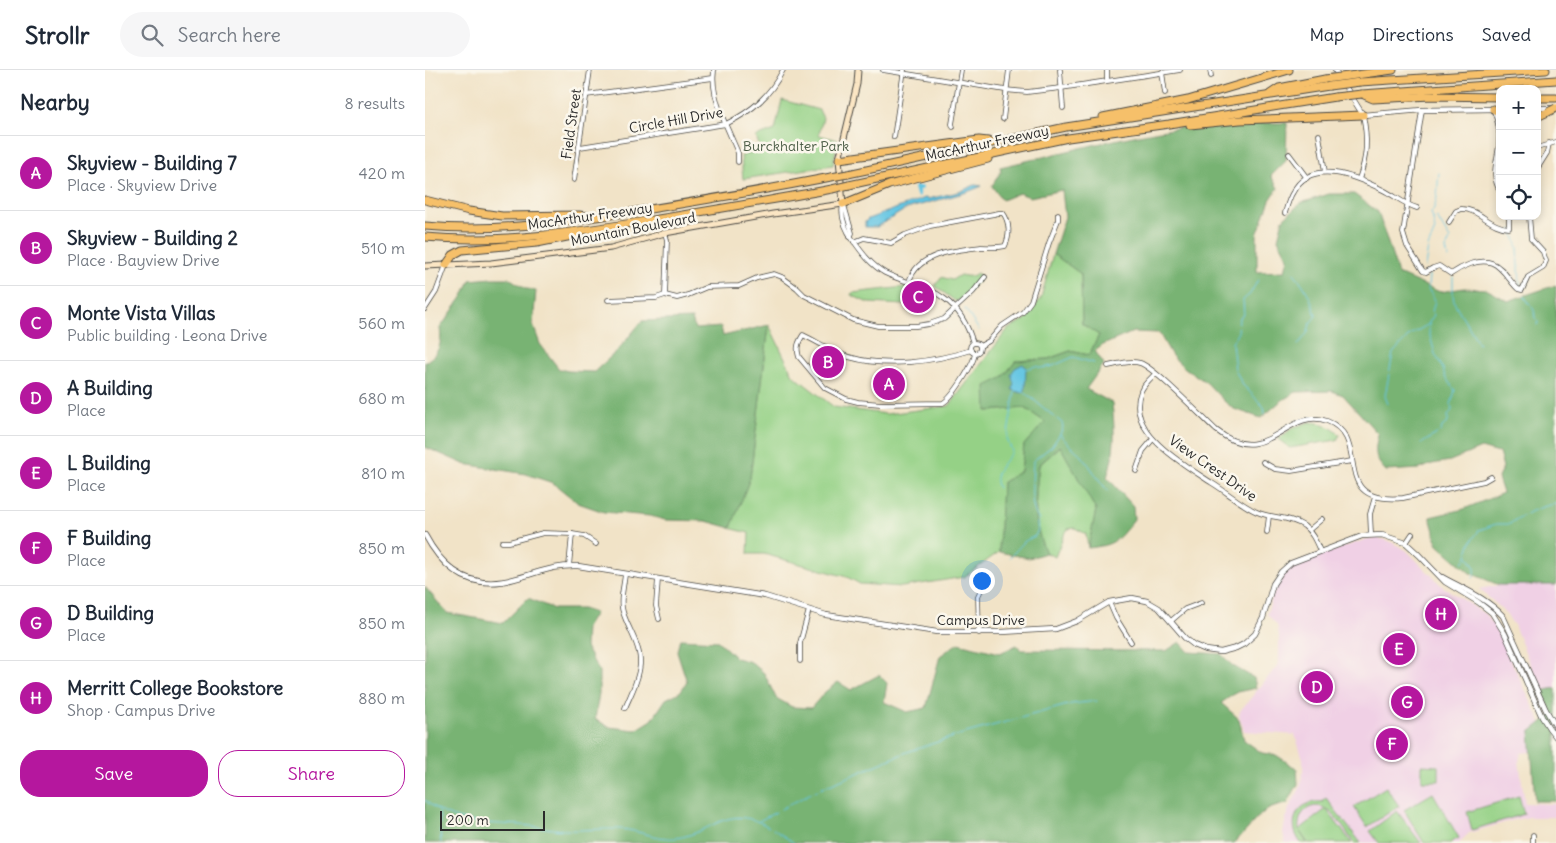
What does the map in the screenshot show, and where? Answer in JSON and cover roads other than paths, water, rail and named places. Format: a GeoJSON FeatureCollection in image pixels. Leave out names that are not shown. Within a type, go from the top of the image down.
{"type":"FeatureCollection","features":[{"type":"Feature","properties":{"kind":"highway"},"geometry":{"type":"LineString","coordinates":[[1066,127],[1115,114],[1188,100],[1289,70]]}},
{"type":"Feature","properties":{"kind":"highway"},"geometry":{"type":"LineString","coordinates":[[1327,83],[1356,75],[1393,70]]}},
{"type":"Feature","properties":{"kind":"highway"},"geometry":{"type":"LineString","coordinates":[[1327,83],[1546,70]]}},
{"type":"Feature","properties":{"kind":"highway","name":"MacArthur Freeway"},"geometry":{"type":"LineString","coordinates":[[425,237],[469,239],[556,235],[849,185],[1091,134],[1169,124],[1335,97],[1556,80]]}},
{"type":"Feature","properties":{"kind":"highway","name":"MacArthur Freeway"},"geometry":{"type":"LineString","coordinates":[[425,226],[513,227],[555,224],[595,218],[754,192],[848,174],[1066,127],[1266,96],[1279,88],[1327,83]]}},
{"type":"Feature","properties":{"kind":"highway"},"geometry":{"type":"LineString","coordinates":[[1365,95],[1373,99],[1423,96],[1496,96]]}},
{"type":"Feature","properties":{"kind":"highway"},"geometry":{"type":"LineString","coordinates":[[1541,98],[1556,98]]}},
{"type":"Feature","properties":{"kind":"highway"},"geometry":{"type":"LineString","coordinates":[[1541,115],[1556,108]]}},
{"type":"Feature","properties":{"kind":"highway"},"geometry":{"type":"LineString","coordinates":[[1169,124],[1185,125],[1240,120],[1363,115]]}},
{"type":"Feature","properties":{"kind":"highway"},"geometry":{"type":"LineString","coordinates":[[839,159],[979,140],[996,142]]}},
{"type":"Feature","properties":{"kind":"highway"},"geometry":{"type":"LineString","coordinates":[[843,204],[898,182],[969,165],[1043,143]]}},
{"type":"Feature","properties":{"kind":"highway"},"geometry":{"type":"LineString","coordinates":[[425,200],[469,212],[501,216],[579,215],[595,218]]}},
{"type":"Feature","properties":{"kind":"highway"},"geometry":{"type":"LineString","coordinates":[[446,265],[453,255],[462,250],[561,240],[596,228]]}},
{"type":"Feature","properties":{"kind":"main road"},"geometry":{"type":"LineString","coordinates":[[843,204],[839,159],[857,84],[858,70]]}},
{"type":"Feature","properties":{"kind":"main road","name":"Mountain Boulevard"},"geometry":{"type":"LineString","coordinates":[[425,267],[491,263],[611,248],[665,232],[843,204]]}},
{"type":"Feature","properties":{"kind":"street","name":"Field Street"},"geometry":{"type":"LineString","coordinates":[[574,180],[590,70]]}},
{"type":"Feature","properties":{"kind":"street"},"geometry":{"type":"LineString","coordinates":[[714,70],[713,78],[716,96],[738,153],[738,162]]}},
{"type":"Feature","properties":{"kind":"street","name":"Circle Hill Drive"},"geometry":{"type":"LineString","coordinates":[[580,147],[726,124],[761,102],[776,83],[783,70]]}},
{"type":"Feature","properties":{"kind":"street"},"geometry":{"type":"LineString","coordinates":[[883,70],[1027,92],[1162,71],[1180,70]]}},
{"type":"Feature","properties":{"kind":"street"},"geometry":{"type":"LineString","coordinates":[[953,127],[961,70]]}},
{"type":"Feature","properties":{"kind":"street"},"geometry":{"type":"LineString","coordinates":[[1003,119],[1005,90],[1009,70]]}},
{"type":"Feature","properties":{"kind":"street"},"geometry":{"type":"LineString","coordinates":[[1060,70],[1063,108]]}},
{"type":"Feature","properties":{"kind":"street"},"geometry":{"type":"LineString","coordinates":[[1107,70],[1107,80]]}},
{"type":"Feature","properties":{"kind":"street"},"geometry":{"type":"LineString","coordinates":[[1210,70],[1211,76]]}},
{"type":"Feature","properties":{"kind":"street"},"geometry":{"type":"LineString","coordinates":[[1335,70],[1363,115],[1367,134],[1367,146],[1359,179]]}},
{"type":"Feature","properties":{"kind":"street"},"geometry":{"type":"LineString","coordinates":[[1162,71],[1165,93]]}},
{"type":"Feature","properties":{"kind":"street"},"geometry":{"type":"LineString","coordinates":[[894,137],[904,72]]}},
{"type":"Feature","properties":{"kind":"street"},"geometry":{"type":"LineString","coordinates":[[586,95],[713,78]]}},
{"type":"Feature","properties":{"kind":"street"},"geometry":{"type":"LineString","coordinates":[[1541,108],[1556,108]]}},
{"type":"Feature","properties":{"kind":"street"},"geometry":{"type":"LineString","coordinates":[[1363,115],[1422,110],[1496,110]]}},
{"type":"Feature","properties":{"kind":"street"},"geometry":{"type":"LineString","coordinates":[[1422,110],[1403,233],[1404,239],[1424,272],[1439,266],[1451,274],[1462,266],[1482,262],[1492,263],[1520,290],[1524,289],[1528,278],[1543,268],[1546,261],[1543,252],[1531,239],[1529,220]]}},
{"type":"Feature","properties":{"kind":"street"},"geometry":{"type":"LineString","coordinates":[[1496,183],[1498,130]]}},
{"type":"Feature","properties":{"kind":"street"},"geometry":{"type":"LineString","coordinates":[[1319,135],[1325,172]]}},
{"type":"Feature","properties":{"kind":"street"},"geometry":{"type":"LineString","coordinates":[[1541,146],[1556,142]]}},
{"type":"Feature","properties":{"kind":"street"},"geometry":{"type":"LineString","coordinates":[[1541,163],[1547,153],[1549,143]]}},
{"type":"Feature","properties":{"kind":"street"},"geometry":{"type":"LineString","coordinates":[[1289,154],[1307,178]]}},
{"type":"Feature","properties":{"kind":"street"},"geometry":{"type":"LineString","coordinates":[[1285,213],[1293,191],[1307,178],[1325,172],[1359,179],[1417,208]]}},
{"type":"Feature","properties":{"kind":"street"},"geometry":{"type":"LineString","coordinates":[[843,204],[851,237],[866,258],[879,269],[928,288],[956,308],[966,324],[973,344],[971,350]]}},
{"type":"Feature","properties":{"kind":"street"},"geometry":{"type":"LineString","coordinates":[[1449,222],[1451,217],[1461,209],[1470,211],[1495,225],[1506,228],[1510,226],[1509,220]]}},
{"type":"Feature","properties":{"kind":"street"},"geometry":{"type":"LineString","coordinates":[[854,242],[864,238],[891,242],[905,234],[930,226],[999,213],[1003,213],[1006,216],[1009,229],[1005,246],[953,252],[934,257],[917,266],[909,282]]}},
{"type":"Feature","properties":{"kind":"street"},"geometry":{"type":"LineString","coordinates":[[971,350],[938,359],[881,362],[847,356],[803,335],[797,344],[799,356],[825,388],[834,394],[858,402],[943,403],[951,396],[973,361],[975,353],[979,351],[980,346],[989,341],[1002,326],[1023,312],[1031,301],[1049,242],[1058,220],[1058,214]]}},
{"type":"Feature","properties":{"kind":"street"},"geometry":{"type":"LineString","coordinates":[[665,232],[667,240],[665,295]]}},
{"type":"Feature","properties":{"kind":"street"},"geometry":{"type":"LineString","coordinates":[[425,309],[436,292],[446,265]]}},
{"type":"Feature","properties":{"kind":"street"},"geometry":{"type":"LineString","coordinates":[[609,300],[656,298],[665,295],[673,298],[682,298],[707,287],[739,286],[757,278],[774,274],[782,277],[804,296],[853,320],[878,326],[904,327],[929,324],[944,319],[973,292],[985,277]]}},
{"type":"Feature","properties":{"kind":"street"},"geometry":{"type":"LineString","coordinates":[[973,344],[977,343],[980,346]]}},
{"type":"Feature","properties":{"kind":"street"},"geometry":{"type":"LineString","coordinates":[[971,350],[975,353]]}},
{"type":"Feature","properties":{"kind":"street"},"geometry":{"type":"LineString","coordinates":[[1108,366],[1134,362],[1141,363],[1217,430],[1231,440],[1247,443],[1261,442],[1278,435],[1300,421],[1318,419],[1327,422],[1339,429],[1348,443],[1358,484],[1365,492],[1375,497],[1390,500],[1403,498],[1484,481],[1491,477]]}},
{"type":"Feature","properties":{"kind":"street","name":"View Crest Drive"},"geometry":{"type":"LineString","coordinates":[[1155,374],[1141,391],[1139,404],[1141,419],[1153,439],[1184,465],[1255,512],[1296,521],[1309,530]]}},
{"type":"Feature","properties":{"kind":"street"},"geometry":{"type":"LineString","coordinates":[[1136,471],[1143,451],[1153,439]]}},
{"type":"Feature","properties":{"kind":"street"},"geometry":{"type":"LineString","coordinates":[[1263,462],[1275,469],[1291,472],[1352,461]]}},
{"type":"Feature","properties":{"kind":"street"},"geometry":{"type":"LineString","coordinates":[[1371,534],[1370,514],[1375,497]]}},
{"type":"Feature","properties":{"kind":"street"},"geometry":{"type":"LineString","coordinates":[[1267,532],[1269,516]]}},
{"type":"Feature","properties":{"kind":"street"},"geometry":{"type":"LineString","coordinates":[[1320,551],[1309,530],[1322,519]]}},
{"type":"Feature","properties":{"kind":"street"},"geometry":{"type":"LineString","coordinates":[[502,542],[509,542],[543,533],[584,536],[596,544]]}},
{"type":"Feature","properties":{"kind":"street"},"geometry":{"type":"LineString","coordinates":[[569,566],[572,534]]}},
{"type":"Feature","properties":{"kind":"street","name":"Campus Drive"},"geometry":{"type":"LineString","coordinates":[[425,535],[433,551],[443,564],[458,574],[479,582],[501,582],[549,568],[569,566],[765,596],[825,615],[937,632],[979,633],[1056,629],[1077,622],[1109,602],[1132,598],[1147,601],[1159,608],[1189,642],[1206,650],[1221,652],[1236,648],[1250,639],[1260,626],[1273,584],[1281,572],[1291,563],[1353,539],[1371,534],[1387,536],[1406,543],[1445,582],[1486,608],[1497,620],[1542,717],[1556,737]]}},
{"type":"Feature","properties":{"kind":"street"},"geometry":{"type":"LineString","coordinates":[[1406,543],[1412,534]]}},
{"type":"Feature","properties":{"kind":"street"},"geometry":{"type":"LineString","coordinates":[[625,574],[622,611],[633,636],[640,662],[638,676],[625,708]]}},
{"type":"Feature","properties":{"kind":"street","name":"Campus Drive"},"geometry":{"type":"LineString","coordinates":[[1438,575],[1478,594],[1503,616],[1545,710],[1556,727]]}},
{"type":"Feature","properties":{"kind":"street"},"geometry":{"type":"LineString","coordinates":[[658,579],[656,600],[659,618]]}},
{"type":"Feature","properties":{"kind":"street"},"geometry":{"type":"LineString","coordinates":[[979,633],[978,596],[980,592]]}},
{"type":"Feature","properties":{"kind":"street"},"geometry":{"type":"LineString","coordinates":[[1109,602],[1116,618],[1131,642]]}},
{"type":"Feature","properties":{"kind":"street"},"geometry":{"type":"LineString","coordinates":[[1171,621],[1185,609],[1201,603]]}},
{"type":"Feature","properties":{"kind":"street"},"geometry":{"type":"LineString","coordinates":[[800,661],[800,643],[809,610]]}},
{"type":"Feature","properties":{"kind":"street"},"geometry":{"type":"LineString","coordinates":[[1533,835],[1533,843]]}},
{"type":"Feature","properties":{"kind":"water"},"geometry":{"type":"Polygon","coordinates":[[[975,185],[982,186],[906,209],[877,227],[865,227],[865,222],[868,219],[925,198],[928,199],[959,192],[975,185]]]}},
{"type":"Feature","properties":{"kind":"water"},"geometry":{"type":"Polygon","coordinates":[[[1023,364],[1026,368],[1025,391],[1023,393],[1012,389],[1014,383],[1011,374],[1015,368],[1023,364]]]}},
{"type":"Feature","properties":{"kind":"waterway"},"geometry":{"type":"LineString","coordinates":[[1439,173],[1437,199],[1431,213],[1433,219],[1437,218],[1450,239],[1446,249],[1448,258]]}},
{"type":"Feature","properties":{"kind":"waterway"},"geometry":{"type":"LineString","coordinates":[[918,195],[916,188],[921,188]]}},
{"type":"Feature","properties":{"kind":"waterway"},"geometry":{"type":"LineString","coordinates":[[1425,267],[1428,247],[1435,230],[1433,220]]}},
{"type":"Feature","properties":{"kind":"waterway"},"geometry":{"type":"LineString","coordinates":[[1512,229],[1518,248],[1520,287]]}},
{"type":"Feature","properties":{"kind":"waterway"},"geometry":{"type":"LineString","coordinates":[[1293,272],[1307,292],[1316,316],[1310,323],[1308,332],[1298,345]]}},
{"type":"Feature","properties":{"kind":"waterway"},"geometry":{"type":"LineString","coordinates":[[1421,444],[1441,431],[1442,427],[1448,422],[1455,390],[1445,377],[1435,354],[1429,332],[1429,322],[1434,315],[1432,312],[1435,300],[1428,289],[1429,275]]}},
{"type":"Feature","properties":{"kind":"waterway"},"geometry":{"type":"LineString","coordinates":[[1453,277],[1455,304],[1479,344]]}},
{"type":"Feature","properties":{"kind":"waterway"},"geometry":{"type":"LineString","coordinates":[[1258,280],[1250,294],[1243,300],[1244,314],[1239,319],[1238,332],[1232,343],[1235,369],[1242,384],[1264,407],[1265,414]]}},
{"type":"Feature","properties":{"kind":"waterway"},"geometry":{"type":"LineString","coordinates":[[1524,296],[1534,310],[1535,318],[1538,321],[1537,325]]}},
{"type":"Feature","properties":{"kind":"waterway"},"geometry":{"type":"LineString","coordinates":[[965,309],[979,330]]}},
{"type":"Feature","properties":{"kind":"waterway"},"geometry":{"type":"LineString","coordinates":[[1388,404],[1385,396],[1393,353],[1410,335],[1429,324]]}},
{"type":"Feature","properties":{"kind":"waterway"},"geometry":{"type":"LineString","coordinates":[[1025,369],[1036,366],[1041,368],[1053,366],[1073,357],[1094,363]]}},
{"type":"Feature","properties":{"kind":"waterway"},"geometry":{"type":"LineString","coordinates":[[998,488],[996,482],[997,472],[1012,451],[1007,439],[1015,391]]}},
{"type":"Feature","properties":{"kind":"waterway"},"geometry":{"type":"LineString","coordinates":[[1023,391],[1062,423],[1063,427],[1060,434],[1082,456],[1108,491]]}},
{"type":"Feature","properties":{"kind":"waterway"},"geometry":{"type":"LineString","coordinates":[[1010,557],[1025,541],[1035,536],[1038,530],[1037,523],[1039,520],[1033,507],[1032,499],[1033,461],[1052,446],[1060,434]]}},
{"type":"Feature","properties":{"kind":"waterway"},"geometry":{"type":"LineString","coordinates":[[1463,562],[1471,542],[1479,530],[1496,524],[1510,524],[1532,511],[1556,504]]}},
{"type":"Feature","properties":{"kind":"waterway"},"geometry":{"type":"LineString","coordinates":[[1468,556],[1475,568],[1473,578]]}},
{"type":"Feature","properties":{"kind":"waterway"},"geometry":{"type":"LineString","coordinates":[[781,809],[813,792],[907,752],[959,735],[1071,704],[1097,701]]}},
{"type":"Feature","properties":{"kind":"waterway"},"geometry":{"type":"LineString","coordinates":[[425,800],[446,814],[470,821],[563,830],[620,829],[662,838],[676,838],[689,835],[731,818],[742,817],[769,827]]}},
{"type":"Feature","properties":{"kind":"waterway"},"geometry":{"type":"LineString","coordinates":[[439,812],[440,824]]}},
{"type":"Feature","properties":{"kind":"waterway"},"geometry":{"type":"LineString","coordinates":[[759,821],[776,812]]}},
{"type":"Feature","properties":{"kind":"waterway"},"geometry":{"type":"LineString","coordinates":[[773,829],[794,843]]}},
{"type":"Feature","properties":{"kind":"waterway"},"geometry":{"type":"LineString","coordinates":[[440,830],[441,843]]}},
{"type":"Feature","properties":{"kind":"place","name":"Monte Vista Villas"},"geometry":{"type":"Point","coordinates":[918,297]}},
{"type":"Feature","properties":{"kind":"place","name":"Skyview - Building 2"},"geometry":{"type":"Point","coordinates":[828,362]}},
{"type":"Feature","properties":{"kind":"place","name":"Skyview - Building 7"},"geometry":{"type":"Point","coordinates":[889,384]}},
{"type":"Feature","properties":{"kind":"place","name":"Merritt College Bookstore"},"geometry":{"type":"Point","coordinates":[1441,614]}},
{"type":"Feature","properties":{"kind":"place","name":"L Building"},"geometry":{"type":"Point","coordinates":[1399,649]}},
{"type":"Feature","properties":{"kind":"place","name":"A Building"},"geometry":{"type":"Point","coordinates":[1317,687]}},
{"type":"Feature","properties":{"kind":"place","name":"D Building"},"geometry":{"type":"Point","coordinates":[1407,702]}},
{"type":"Feature","properties":{"kind":"place","name":"F Building"},"geometry":{"type":"Point","coordinates":[1392,744]}},
{"type":"Feature","properties":{"kind":"park label","name":"Burckhalter Park"},"geometry":{"type":"Point","coordinates":[796,146]}}]}
